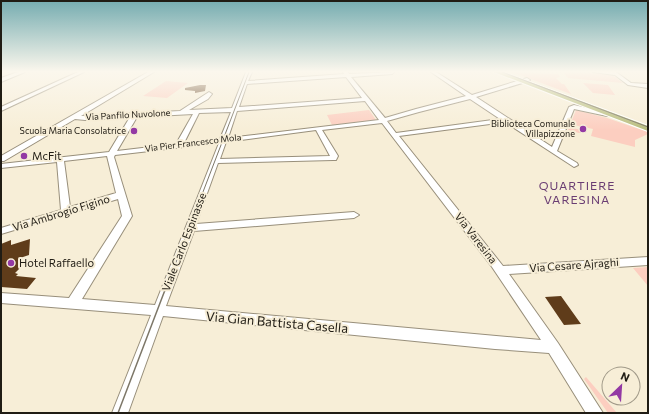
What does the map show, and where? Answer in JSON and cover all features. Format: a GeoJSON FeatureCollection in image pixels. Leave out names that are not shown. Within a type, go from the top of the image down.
{"type":"FeatureCollection","features":[{"type":"Feature","properties":{"kind":"main road"},"geometry":{"type":"LineString","coordinates":[[548,91],[574,104],[648,129]]}},
{"type":"Feature","properties":{"kind":"main road"},"geometry":{"type":"LineString","coordinates":[[555,91],[648,125]]}},
{"type":"Feature","properties":{"kind":"street"},"geometry":{"type":"LineString","coordinates":[[1,108],[39,91]]}},
{"type":"Feature","properties":{"kind":"street"},"geometry":{"type":"LineString","coordinates":[[2,164],[74,117],[119,91]]}},
{"type":"Feature","properties":{"kind":"street","name":"Viale Carlo Espinasse"},"geometry":{"type":"LineString","coordinates":[[120,413],[242,91]]}},
{"type":"Feature","properties":{"kind":"street","name":"Via Varesina"},"geometry":{"type":"LineString","coordinates":[[360,91],[500,270],[553,347],[595,413]]}},
{"type":"Feature","properties":{"kind":"street"},"geometry":{"type":"LineString","coordinates":[[462,91],[574,165]]}},
{"type":"Feature","properties":{"kind":"street","name":"Via Pier Francesco Mola"},"geometry":{"type":"LineString","coordinates":[[2,164],[179,146],[224,139],[383,121],[489,91]]}},
{"type":"Feature","properties":{"kind":"street","name":"Via Panfilo Nuvolone"},"geometry":{"type":"LineString","coordinates":[[181,113],[185,109],[206,98],[209,94]]}},
{"type":"Feature","properties":{"kind":"street","name":"Via Panfilo Nuvolone"},"geometry":{"type":"LineString","coordinates":[[74,117],[134,116],[235,110],[366,99]]}},
{"type":"Feature","properties":{"kind":"street"},"geometry":{"type":"LineString","coordinates":[[552,150],[555,149],[571,108],[574,104]]}},
{"type":"Feature","properties":{"kind":"street"},"geometry":{"type":"LineString","coordinates":[[179,146],[198,112]]}},
{"type":"Feature","properties":{"kind":"street"},"geometry":{"type":"LineString","coordinates":[[73,303],[127,216],[110,157],[134,116]]}},
{"type":"Feature","properties":{"kind":"street"},"geometry":{"type":"LineString","coordinates":[[394,135],[506,120]]}},
{"type":"Feature","properties":{"kind":"street"},"geometry":{"type":"LineString","coordinates":[[215,161],[333,158],[334,156],[318,128]]}},
{"type":"Feature","properties":{"kind":"street"},"geometry":{"type":"LineString","coordinates":[[60,159],[66,211]]}},
{"type":"Feature","properties":{"kind":"street","name":"Via Ambrogio Figino"},"geometry":{"type":"LineString","coordinates":[[1,231],[120,195]]}},
{"type":"Feature","properties":{"kind":"street"},"geometry":{"type":"LineString","coordinates":[[190,228],[354,215]]}},
{"type":"Feature","properties":{"kind":"street","name":"Via Cesare Ajraghi"},"geometry":{"type":"LineString","coordinates":[[500,270],[648,261]]}},
{"type":"Feature","properties":{"kind":"street","name":"Via Gian Battista Casella"},"geometry":{"type":"LineString","coordinates":[[1,298],[73,303],[495,343],[553,347]]}},
{"type":"Feature","properties":{"kind":"shaded area"},"geometry":{"type":"Polygon","coordinates":[[[150,91],[176,91],[167,98],[143,96],[150,91]]]}},
{"type":"Feature","properties":{"kind":"shaded area"},"geometry":{"type":"Polygon","coordinates":[[[591,91],[612,91],[615,95],[593,93],[591,91]]]}},
{"type":"Feature","properties":{"kind":"shaded area"},"geometry":{"type":"Polygon","coordinates":[[[369,110],[376,120],[332,125],[327,115],[369,110]]]}},
{"type":"Feature","properties":{"kind":"shaded area"},"geometry":{"type":"Polygon","coordinates":[[[576,110],[607,118],[648,132],[648,134],[635,140],[635,147],[591,136],[593,129],[574,125],[573,128],[585,131],[579,133],[568,130],[576,110]]]}},
{"type":"Feature","properties":{"kind":"shaded area"},"geometry":{"type":"Polygon","coordinates":[[[648,267],[648,286],[633,268],[648,267]]]}},
{"type":"Feature","properties":{"kind":"shaded area"},"geometry":{"type":"Polygon","coordinates":[[[586,377],[601,394],[601,403],[584,379],[586,377]]]}},
{"type":"Feature","properties":{"kind":"shaded area"},"geometry":{"type":"Polygon","coordinates":[[[603,406],[611,406],[617,413],[608,413],[603,406]]]}},
{"type":"Feature","properties":{"kind":"building","name":"Hotel Raffaello"},"geometry":{"type":"Polygon","coordinates":[[[30,239],[29,255],[20,258],[21,267],[15,273],[18,274],[16,276],[36,278],[27,289],[1,287],[1,244],[11,240],[11,245],[30,239]]]}},
{"type":"Feature","properties":{"kind":"building"},"geometry":{"type":"Polygon","coordinates":[[[561,296],[581,324],[564,325],[545,297],[561,296]]]}},
{"type":"Feature","properties":{"kind":"tram line"},"geometry":{"type":"LineString","coordinates":[[165,291],[242,91]]}},
{"type":"Feature","properties":{"kind":"tram line"},"geometry":{"type":"LineString","coordinates":[[553,91],[648,127]]}},
{"type":"Feature","properties":{"kind":"tram line"},"geometry":{"type":"LineString","coordinates":[[118,413],[165,290]]}},
{"type":"Feature","properties":{"kind":"place","name":"Biblioteca Comunale Villapizzone"},"geometry":{"type":"Point","coordinates":[583,129]}},
{"type":"Feature","properties":{"kind":"place","name":"Scuola Maria Consolatrice"},"geometry":{"type":"Point","coordinates":[134,131]}},
{"type":"Feature","properties":{"kind":"place","name":"McFit"},"geometry":{"type":"Point","coordinates":[24,156]}},
{"type":"Feature","properties":{"kind":"place","name":"Hotel Raffaello"},"geometry":{"type":"Point","coordinates":[11,263]}},
{"type":"Feature","properties":{"kind":"district","name":"QUARTIERE VARESINA"},"geometry":{"type":"Point","coordinates":[577,193]}}]}
